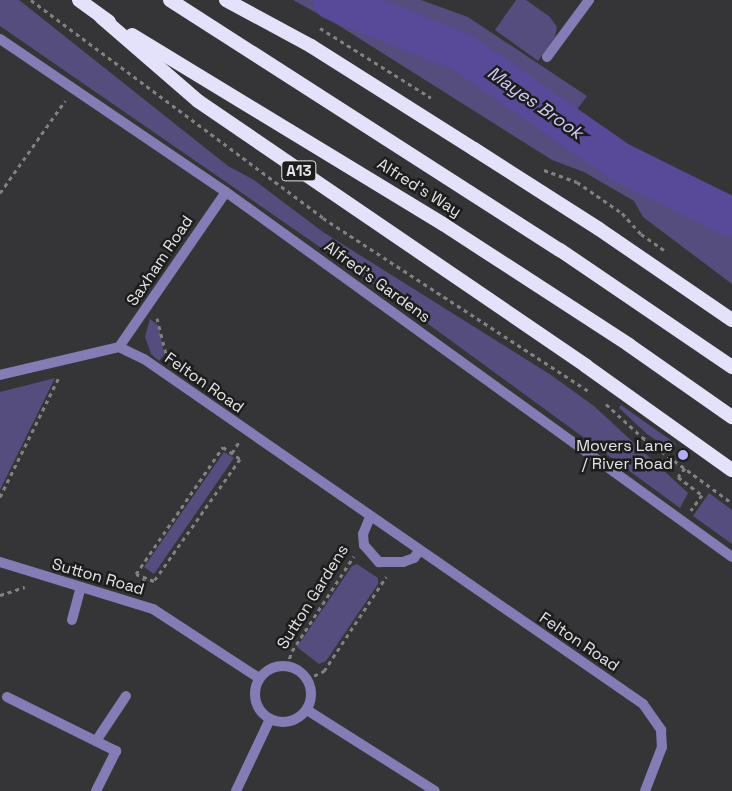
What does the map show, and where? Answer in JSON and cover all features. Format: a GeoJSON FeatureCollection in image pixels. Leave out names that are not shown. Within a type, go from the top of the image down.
{"type":"FeatureCollection","features":[{"type":"Feature","properties":{"kind":"highway","name":"Alfred's Way"},"geometry":{"type":"LineString","coordinates":[[79,0],[101,17],[443,224],[629,345],[732,417]]}},
{"type":"Feature","properties":{"kind":"highway","name":"Alfred's Way"},"geometry":{"type":"LineString","coordinates":[[170,0],[560,250],[732,367]]}},
{"type":"Feature","properties":{"kind":"highway"},"geometry":{"type":"LineString","coordinates":[[226,0],[311,46],[599,228],[732,320]]}},
{"type":"Feature","properties":{"kind":"highway","name":"A13"},"geometry":{"type":"LineString","coordinates":[[101,17],[198,101],[732,470]]}},
{"type":"Feature","properties":{"kind":"street"},"geometry":{"type":"LineString","coordinates":[[547,57],[589,0]]}},
{"type":"Feature","properties":{"kind":"street","name":"Alfred's Gardens"},"geometry":{"type":"LineString","coordinates":[[0,39],[226,192],[732,557]]}},
{"type":"Feature","properties":{"kind":"street","name":"Saxham Road"},"geometry":{"type":"LineString","coordinates":[[119,347],[226,192]]}},
{"type":"Feature","properties":{"kind":"street"},"geometry":{"type":"LineString","coordinates":[[0,375],[119,347]]}},
{"type":"Feature","properties":{"kind":"street","name":"Felton Road"},"geometry":{"type":"LineString","coordinates":[[119,347],[159,370],[643,704],[661,730],[662,747],[645,791]]}},
{"type":"Feature","properties":{"kind":"street"},"geometry":{"type":"LineString","coordinates":[[370,517],[363,534],[364,545],[379,562],[393,563],[414,558],[419,551]]}},
{"type":"Feature","properties":{"kind":"street","name":"Sutton Road"},"geometry":{"type":"LineString","coordinates":[[0,562],[29,573],[153,608],[259,678]]}},
{"type":"Feature","properties":{"kind":"street"},"geometry":{"type":"LineString","coordinates":[[72,620],[81,587]]}},
{"type":"Feature","properties":{"kind":"street"},"geometry":{"type":"LineString","coordinates":[[287,666],[302,672],[311,689],[307,710],[294,720],[270,719],[257,704],[255,691],[259,678],[267,670],[287,666]]}},
{"type":"Feature","properties":{"kind":"street"},"geometry":{"type":"LineString","coordinates":[[96,741],[126,696]]}},
{"type":"Feature","properties":{"kind":"street"},"geometry":{"type":"LineString","coordinates":[[6,697],[116,751],[96,791]]}},
{"type":"Feature","properties":{"kind":"street"},"geometry":{"type":"LineString","coordinates":[[307,710],[435,791]]}},
{"type":"Feature","properties":{"kind":"street"},"geometry":{"type":"LineString","coordinates":[[236,791],[270,719]]}},
{"type":"Feature","properties":{"kind":"path"},"geometry":{"type":"LineString","coordinates":[[31,0],[323,218],[605,403],[642,438],[732,503]]}},
{"type":"Feature","properties":{"kind":"path"},"geometry":{"type":"LineString","coordinates":[[0,193],[74,88]]}},
{"type":"Feature","properties":{"kind":"path"},"geometry":{"type":"LineString","coordinates":[[577,182],[622,213],[642,234],[672,255]]}},
{"type":"Feature","properties":{"kind":"path"},"geometry":{"type":"LineString","coordinates":[[153,315],[160,320],[167,360],[159,370]]}},
{"type":"Feature","properties":{"kind":"path"},"geometry":{"type":"LineString","coordinates":[[0,497],[60,375],[57,362]]}},
{"type":"Feature","properties":{"kind":"path"},"geometry":{"type":"LineString","coordinates":[[223,447],[240,459],[154,581],[136,574],[223,447]]}},
{"type":"Feature","properties":{"kind":"path"},"geometry":{"type":"LineString","coordinates":[[685,468],[678,477],[702,495],[687,514]]}},
{"type":"Feature","properties":{"kind":"path","name":"Sutton Gardens"},"geometry":{"type":"LineString","coordinates":[[287,666],[292,651],[353,560],[357,548],[364,545]]}},
{"type":"Feature","properties":{"kind":"path"},"geometry":{"type":"LineString","coordinates":[[307,679],[324,671],[393,563]]}},
{"type":"Feature","properties":{"kind":"path"},"geometry":{"type":"LineString","coordinates":[[0,595],[25,588],[29,573]]}},
{"type":"Feature","properties":{"kind":"shaded area"},"geometry":{"type":"Polygon","coordinates":[[[0,0],[19,0],[228,166],[254,180],[323,232],[551,375],[594,406],[688,493],[680,508],[372,283],[0,26],[0,0]]]}},
{"type":"Feature","properties":{"kind":"shaded area"},"geometry":{"type":"Polygon","coordinates":[[[293,0],[421,0],[468,17],[587,96],[576,111],[647,158],[732,200],[732,284],[643,217],[634,201],[584,172],[552,160],[338,25],[293,0]]]}},
{"type":"Feature","properties":{"kind":"shaded area"},"geometry":{"type":"Polygon","coordinates":[[[516,0],[526,0],[550,17],[557,27],[555,37],[538,61],[495,30],[516,0]]]}},
{"type":"Feature","properties":{"kind":"shaded area"},"geometry":{"type":"Polygon","coordinates":[[[150,319],[159,326],[164,355],[159,361],[151,354],[145,337],[150,319]]]}},
{"type":"Feature","properties":{"kind":"shaded area"},"geometry":{"type":"Polygon","coordinates":[[[55,378],[0,490],[0,392],[55,378]]]}},
{"type":"Feature","properties":{"kind":"shaded area"},"geometry":{"type":"Polygon","coordinates":[[[621,405],[676,444],[670,450],[647,434],[619,408],[621,405]]]}},
{"type":"Feature","properties":{"kind":"shaded area"},"geometry":{"type":"Polygon","coordinates":[[[224,452],[234,458],[154,574],[144,567],[224,452]]]}},
{"type":"Feature","properties":{"kind":"shaded area"},"geometry":{"type":"Polygon","coordinates":[[[709,493],[732,510],[732,544],[693,516],[709,493]]]}},
{"type":"Feature","properties":{"kind":"shaded area"},"geometry":{"type":"Polygon","coordinates":[[[357,564],[378,578],[378,584],[326,661],[319,664],[297,647],[352,566],[357,564]]]}},
{"type":"Feature","properties":{"kind":"waterway","name":"Mayes Brook"},"geometry":{"type":"LineString","coordinates":[[332,0],[462,52],[619,161],[732,217]]}},
{"type":"Feature","properties":{"kind":"place","name":"Movers Lane / River Road"},"geometry":{"type":"Point","coordinates":[683,455]}}]}
